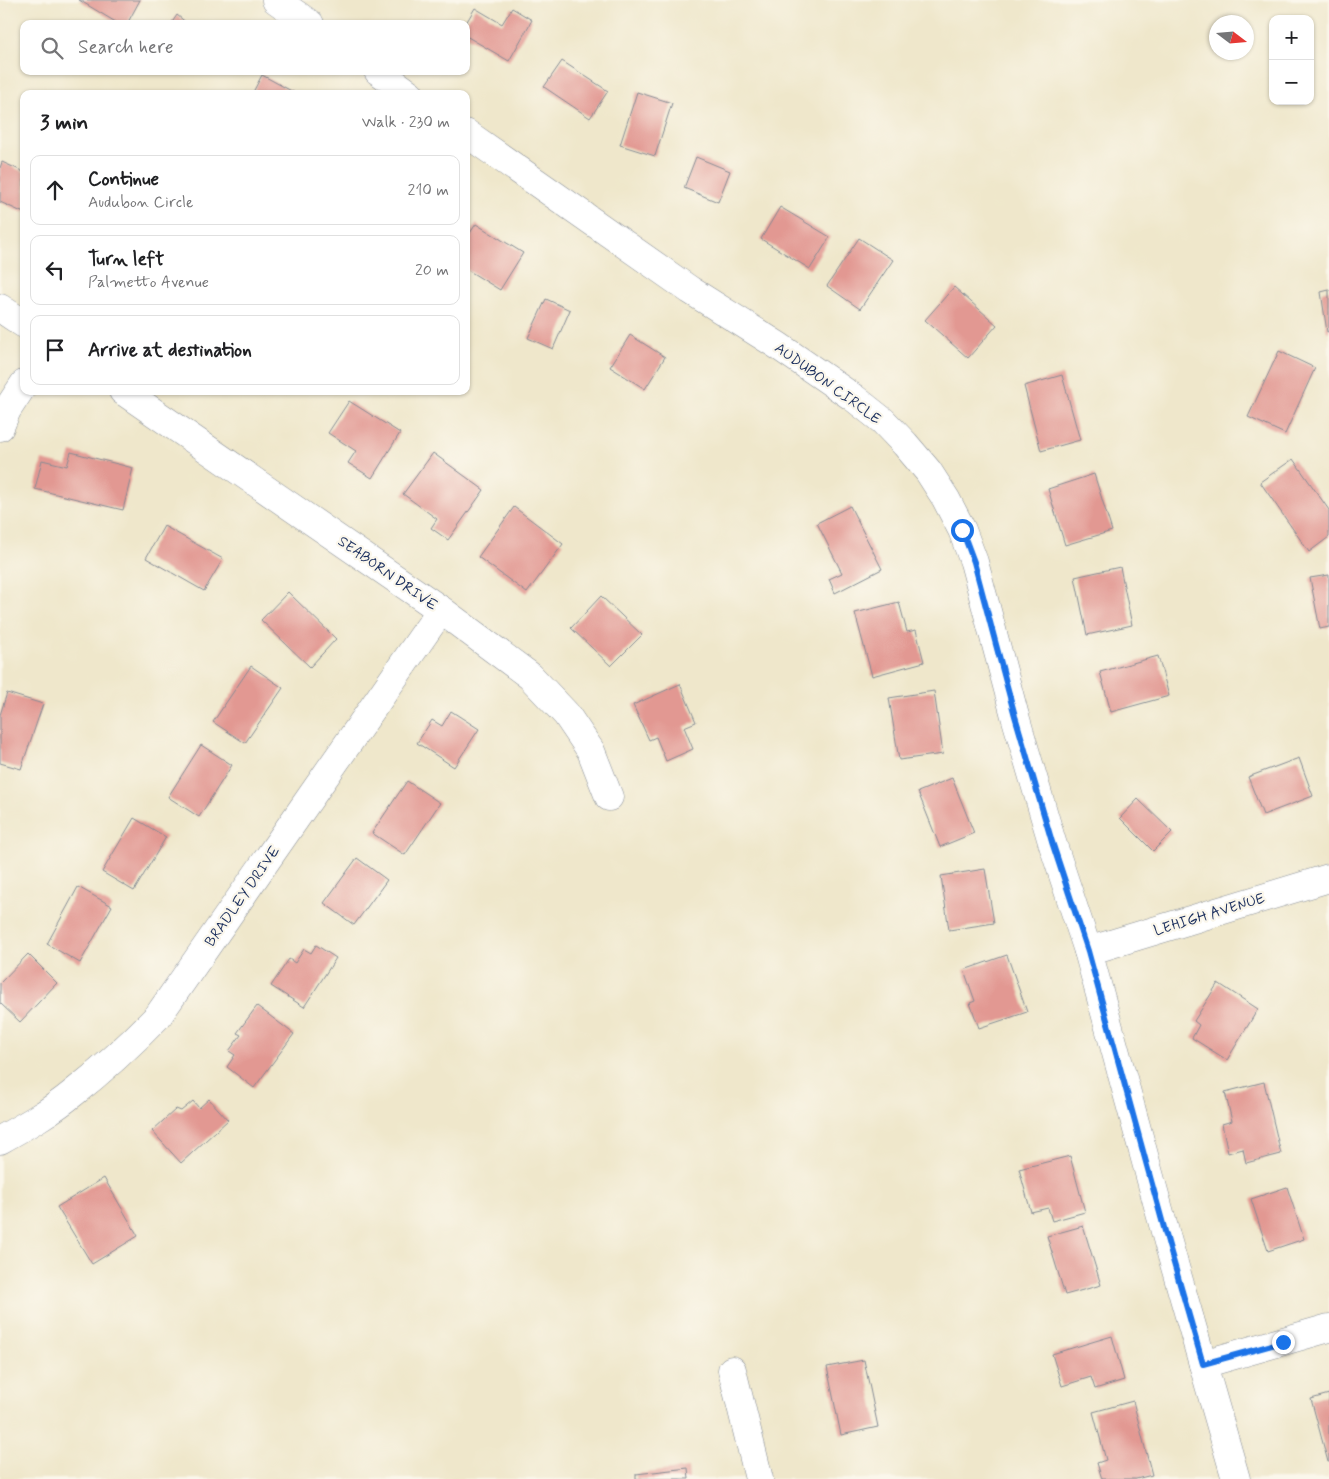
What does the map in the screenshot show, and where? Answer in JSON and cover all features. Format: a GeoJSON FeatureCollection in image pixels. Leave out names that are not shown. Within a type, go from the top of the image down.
{"type":"FeatureCollection","features":[{"type":"Feature","properties":{"kind":"street"},"geometry":{"type":"LineString","coordinates":[[276,0],[304,20]]}},
{"type":"Feature","properties":{"kind":"street"},"geometry":{"type":"LineString","coordinates":[[384,75],[404,90]]}},
{"type":"Feature","properties":{"kind":"street","name":"AUDUBON CIRCLE"},"geometry":{"type":"LineString","coordinates":[[470,136],[690,290],[777,345],[854,398],[883,421],[905,444],[928,471],[946,499],[962,530],[974,562],[1015,716],[1052,842],[1088,951],[1169,1246],[1236,1479]]}},
{"type":"Feature","properties":{"kind":"street"},"geometry":{"type":"LineString","coordinates":[[0,308],[20,321]]}},
{"type":"Feature","properties":{"kind":"street"},"geometry":{"type":"LineString","coordinates":[[0,427],[7,410],[20,390]]}},
{"type":"Feature","properties":{"kind":"street","name":"SEABORN DRIVE"},"geometry":{"type":"LineString","coordinates":[[129,395],[441,610],[530,676],[566,714],[591,751],[609,797]]}},
{"type":"Feature","properties":{"kind":"street","name":"BRADLEY DRIVE"},"geometry":{"type":"LineString","coordinates":[[0,1140],[72,1095],[120,1054],[158,1016],[441,610]]}},
{"type":"Feature","properties":{"kind":"street","name":"LEHIGH AVENUE"},"geometry":{"type":"LineString","coordinates":[[1088,951],[1329,878]]}},
{"type":"Feature","properties":{"kind":"street"},"geometry":{"type":"LineString","coordinates":[[1203,1364],[1329,1328]]}},
{"type":"Feature","properties":{"kind":"street"},"geometry":{"type":"LineString","coordinates":[[732,1370],[759,1479]]}},
{"type":"Feature","properties":{"kind":"building"},"geometry":{"type":"Polygon","coordinates":[[[79,0],[140,0],[129,20],[112,20],[79,0]]]}},
{"type":"Feature","properties":{"kind":"building"},"geometry":{"type":"Polygon","coordinates":[[[475,8],[502,24],[512,8],[532,20],[509,61],[470,38],[470,20],[468,20],[475,8]]]}},
{"type":"Feature","properties":{"kind":"building"},"geometry":{"type":"Polygon","coordinates":[[[177,15],[183,20],[174,20],[177,15]]]}},
{"type":"Feature","properties":{"kind":"building"},"geometry":{"type":"Polygon","coordinates":[[[562,61],[608,91],[590,118],[544,87],[562,61]]]}},
{"type":"Feature","properties":{"kind":"building"},"geometry":{"type":"Polygon","coordinates":[[[262,75],[290,90],[254,90],[262,75]]]}},
{"type":"Feature","properties":{"kind":"building"},"geometry":{"type":"Polygon","coordinates":[[[637,92],[672,103],[655,156],[620,145],[637,92]]]}},
{"type":"Feature","properties":{"kind":"building"},"geometry":{"type":"Polygon","coordinates":[[[696,157],[730,171],[718,202],[684,188],[696,157]]]}},
{"type":"Feature","properties":{"kind":"building"},"geometry":{"type":"Polygon","coordinates":[[[2,162],[20,170],[20,211],[0,202],[0,168],[2,162]]]}},
{"type":"Feature","properties":{"kind":"building"},"geometry":{"type":"Polygon","coordinates":[[[780,207],[830,237],[810,269],[761,239],[780,207]]]}},
{"type":"Feature","properties":{"kind":"building"},"geometry":{"type":"Polygon","coordinates":[[[476,224],[523,253],[500,290],[470,271],[470,233],[476,224]]]}},
{"type":"Feature","properties":{"kind":"building"},"geometry":{"type":"Polygon","coordinates":[[[859,238],[893,260],[860,309],[827,286],[859,238]]]}},
{"type":"Feature","properties":{"kind":"building"},"geometry":{"type":"Polygon","coordinates":[[[954,287],[997,325],[968,358],[925,320],[954,287]]]}},
{"type":"Feature","properties":{"kind":"building"},"geometry":{"type":"Polygon","coordinates":[[[1329,290],[1329,331],[1327,332],[1321,292],[1329,290]]]}},
{"type":"Feature","properties":{"kind":"building"},"geometry":{"type":"Polygon","coordinates":[[[546,299],[570,310],[553,349],[528,338],[546,299]]]}},
{"type":"Feature","properties":{"kind":"building"},"geometry":{"type":"Polygon","coordinates":[[[630,335],[665,357],[645,389],[610,367],[630,335]]]}},
{"type":"Feature","properties":{"kind":"building"},"geometry":{"type":"Polygon","coordinates":[[[1279,351],[1315,368],[1285,434],[1248,417],[1279,351]]]}},
{"type":"Feature","properties":{"kind":"building"},"geometry":{"type":"Polygon","coordinates":[[[1062,375],[1080,440],[1041,451],[1024,386],[1062,375]]]}},
{"type":"Feature","properties":{"kind":"building"},"geometry":{"type":"Polygon","coordinates":[[[349,401],[400,433],[372,478],[348,463],[356,451],[328,433],[349,401]]]}},
{"type":"Feature","properties":{"kind":"building"},"geometry":{"type":"Polygon","coordinates":[[[71,452],[133,468],[123,510],[35,489],[42,460],[67,466],[71,452]]]}},
{"type":"Feature","properties":{"kind":"building"},"geometry":{"type":"Polygon","coordinates":[[[433,453],[484,490],[448,540],[431,528],[437,519],[403,494],[433,453]]]}},
{"type":"Feature","properties":{"kind":"building"},"geometry":{"type":"Polygon","coordinates":[[[1293,459],[1329,510],[1329,537],[1309,552],[1260,482],[1293,459]]]}},
{"type":"Feature","properties":{"kind":"building"},"geometry":{"type":"Polygon","coordinates":[[[1094,474],[1112,531],[1065,545],[1048,489],[1094,474]]]}},
{"type":"Feature","properties":{"kind":"building"},"geometry":{"type":"Polygon","coordinates":[[[850,506],[882,569],[835,593],[829,579],[842,573],[817,523],[850,506]]]}},
{"type":"Feature","properties":{"kind":"building"},"geometry":{"type":"Polygon","coordinates":[[[514,507],[563,544],[527,593],[478,557],[514,507]]]}},
{"type":"Feature","properties":{"kind":"building"},"geometry":{"type":"Polygon","coordinates":[[[164,526],[223,559],[204,591],[146,558],[164,526]]]}},
{"type":"Feature","properties":{"kind":"building"},"geometry":{"type":"Polygon","coordinates":[[[1120,567],[1132,625],[1087,635],[1075,577],[1120,567]]]}},
{"type":"Feature","properties":{"kind":"building"},"geometry":{"type":"Polygon","coordinates":[[[1329,575],[1329,627],[1320,629],[1310,578],[1329,575]]]}},
{"type":"Feature","properties":{"kind":"building"},"geometry":{"type":"Polygon","coordinates":[[[288,592],[336,639],[310,667],[261,620],[288,592]]]}},
{"type":"Feature","properties":{"kind":"building"},"geometry":{"type":"Polygon","coordinates":[[[601,596],[642,635],[611,666],[571,628],[601,596]]]}},
{"type":"Feature","properties":{"kind":"building"},"geometry":{"type":"Polygon","coordinates":[[[899,602],[907,632],[916,630],[924,662],[872,676],[855,613],[899,602]]]}},
{"type":"Feature","properties":{"kind":"building"},"geometry":{"type":"Polygon","coordinates":[[[1158,656],[1169,696],[1111,712],[1100,672],[1158,656]]]}},
{"type":"Feature","properties":{"kind":"building"},"geometry":{"type":"Polygon","coordinates":[[[251,666],[283,688],[245,743],[213,722],[251,666]]]}},
{"type":"Feature","properties":{"kind":"building"},"geometry":{"type":"Polygon","coordinates":[[[680,684],[696,722],[684,727],[693,749],[666,761],[656,737],[649,740],[633,705],[680,684]]]}},
{"type":"Feature","properties":{"kind":"building"},"geometry":{"type":"Polygon","coordinates":[[[934,691],[943,754],[899,760],[889,698],[934,691]]]}},
{"type":"Feature","properties":{"kind":"building"},"geometry":{"type":"Polygon","coordinates":[[[7,693],[43,704],[21,769],[0,763],[0,715],[7,693]]]}},
{"type":"Feature","properties":{"kind":"building"},"geometry":{"type":"Polygon","coordinates":[[[451,711],[479,729],[454,767],[417,743],[432,720],[442,726],[451,711]]]}},
{"type":"Feature","properties":{"kind":"building"},"geometry":{"type":"Polygon","coordinates":[[[201,745],[232,765],[199,817],[168,797],[201,745]]]}},
{"type":"Feature","properties":{"kind":"building"},"geometry":{"type":"Polygon","coordinates":[[[1299,758],[1313,796],[1263,815],[1248,777],[1299,758]]]}},
{"type":"Feature","properties":{"kind":"building"},"geometry":{"type":"Polygon","coordinates":[[[952,778],[974,833],[940,847],[918,792],[952,778]]]}},
{"type":"Feature","properties":{"kind":"building"},"geometry":{"type":"Polygon","coordinates":[[[407,781],[440,803],[405,855],[372,833],[407,781]]]}},
{"type":"Feature","properties":{"kind":"building"},"geometry":{"type":"Polygon","coordinates":[[[1138,799],[1172,832],[1153,851],[1120,818],[1138,799]]]}},
{"type":"Feature","properties":{"kind":"building"},"geometry":{"type":"Polygon","coordinates":[[[134,818],[166,837],[134,891],[102,872],[134,818]]]}},
{"type":"Feature","properties":{"kind":"building"},"geometry":{"type":"Polygon","coordinates":[[[357,858],[387,880],[354,925],[324,903],[357,858]]]}},
{"type":"Feature","properties":{"kind":"building"},"geometry":{"type":"Polygon","coordinates":[[[985,869],[994,923],[949,930],[941,876],[985,869]]]}},
{"type":"Feature","properties":{"kind":"building"},"geometry":{"type":"Polygon","coordinates":[[[78,887],[112,906],[80,963],[47,944],[78,887]]]}},
{"type":"Feature","properties":{"kind":"building"},"geometry":{"type":"Polygon","coordinates":[[[316,945],[336,958],[304,1007],[271,986],[289,959],[295,963],[304,949],[311,953],[316,945]]]}},
{"type":"Feature","properties":{"kind":"building"},"geometry":{"type":"Polygon","coordinates":[[[28,954],[57,983],[20,1022],[0,1003],[0,983],[28,954]]]}},
{"type":"Feature","properties":{"kind":"building"},"geometry":{"type":"Polygon","coordinates":[[[1007,955],[1027,1012],[979,1028],[970,1003],[975,1001],[964,970],[1007,955]]]}},
{"type":"Feature","properties":{"kind":"building"},"geometry":{"type":"Polygon","coordinates":[[[1218,983],[1258,1009],[1227,1060],[1192,1038],[1199,1025],[1194,1021],[1218,983]]]}},
{"type":"Feature","properties":{"kind":"building"},"geometry":{"type":"Polygon","coordinates":[[[257,1006],[294,1034],[254,1088],[227,1067],[235,1055],[229,1051],[241,1035],[237,1033],[257,1006]]]}},
{"type":"Feature","properties":{"kind":"building"},"geometry":{"type":"Polygon","coordinates":[[[1264,1082],[1281,1154],[1246,1163],[1243,1149],[1228,1153],[1222,1124],[1232,1121],[1225,1092],[1264,1082]]]}},
{"type":"Feature","properties":{"kind":"building"},"geometry":{"type":"Polygon","coordinates":[[[209,1099],[228,1120],[181,1163],[152,1131],[176,1109],[181,1111],[193,1101],[199,1108],[209,1099]]]}},
{"type":"Feature","properties":{"kind":"building"},"geometry":{"type":"Polygon","coordinates":[[[1070,1156],[1085,1212],[1052,1221],[1048,1208],[1031,1212],[1019,1169],[1070,1156]]]}},
{"type":"Feature","properties":{"kind":"building"},"geometry":{"type":"Polygon","coordinates":[[[104,1178],[138,1236],[92,1264],[57,1207],[104,1178]]]}},
{"type":"Feature","properties":{"kind":"building"},"geometry":{"type":"Polygon","coordinates":[[[1287,1187],[1304,1239],[1268,1251],[1251,1199],[1287,1187]]]}},
{"type":"Feature","properties":{"kind":"building"},"geometry":{"type":"Polygon","coordinates":[[[1083,1226],[1101,1285],[1065,1295],[1047,1236],[1083,1226]]]}},
{"type":"Feature","properties":{"kind":"building"},"geometry":{"type":"Polygon","coordinates":[[[1112,1336],[1124,1380],[1095,1389],[1091,1377],[1062,1386],[1052,1354],[1112,1336]]]}},
{"type":"Feature","properties":{"kind":"building"},"geometry":{"type":"Polygon","coordinates":[[[864,1360],[878,1427],[841,1435],[827,1367],[864,1360]]]}},
{"type":"Feature","properties":{"kind":"building"},"geometry":{"type":"Polygon","coordinates":[[[1329,1394],[1329,1462],[1328,1462],[1311,1399],[1329,1394]]]}},
{"type":"Feature","properties":{"kind":"building"},"geometry":{"type":"Polygon","coordinates":[[[1133,1401],[1152,1475],[1136,1479],[1102,1479],[1097,1463],[1106,1460],[1093,1412],[1133,1401]]]}},
{"type":"Feature","properties":{"kind":"building"},"geometry":{"type":"Polygon","coordinates":[[[688,1468],[689,1479],[636,1479],[636,1474],[688,1468]]]}},
{"type":"Feature","properties":{"kind":"route"},"geometry":{"type":"LineString","coordinates":[[962,530],[974,562],[1015,716],[1052,842],[1088,951],[1203,1364],[1283,1342]]}}]}
